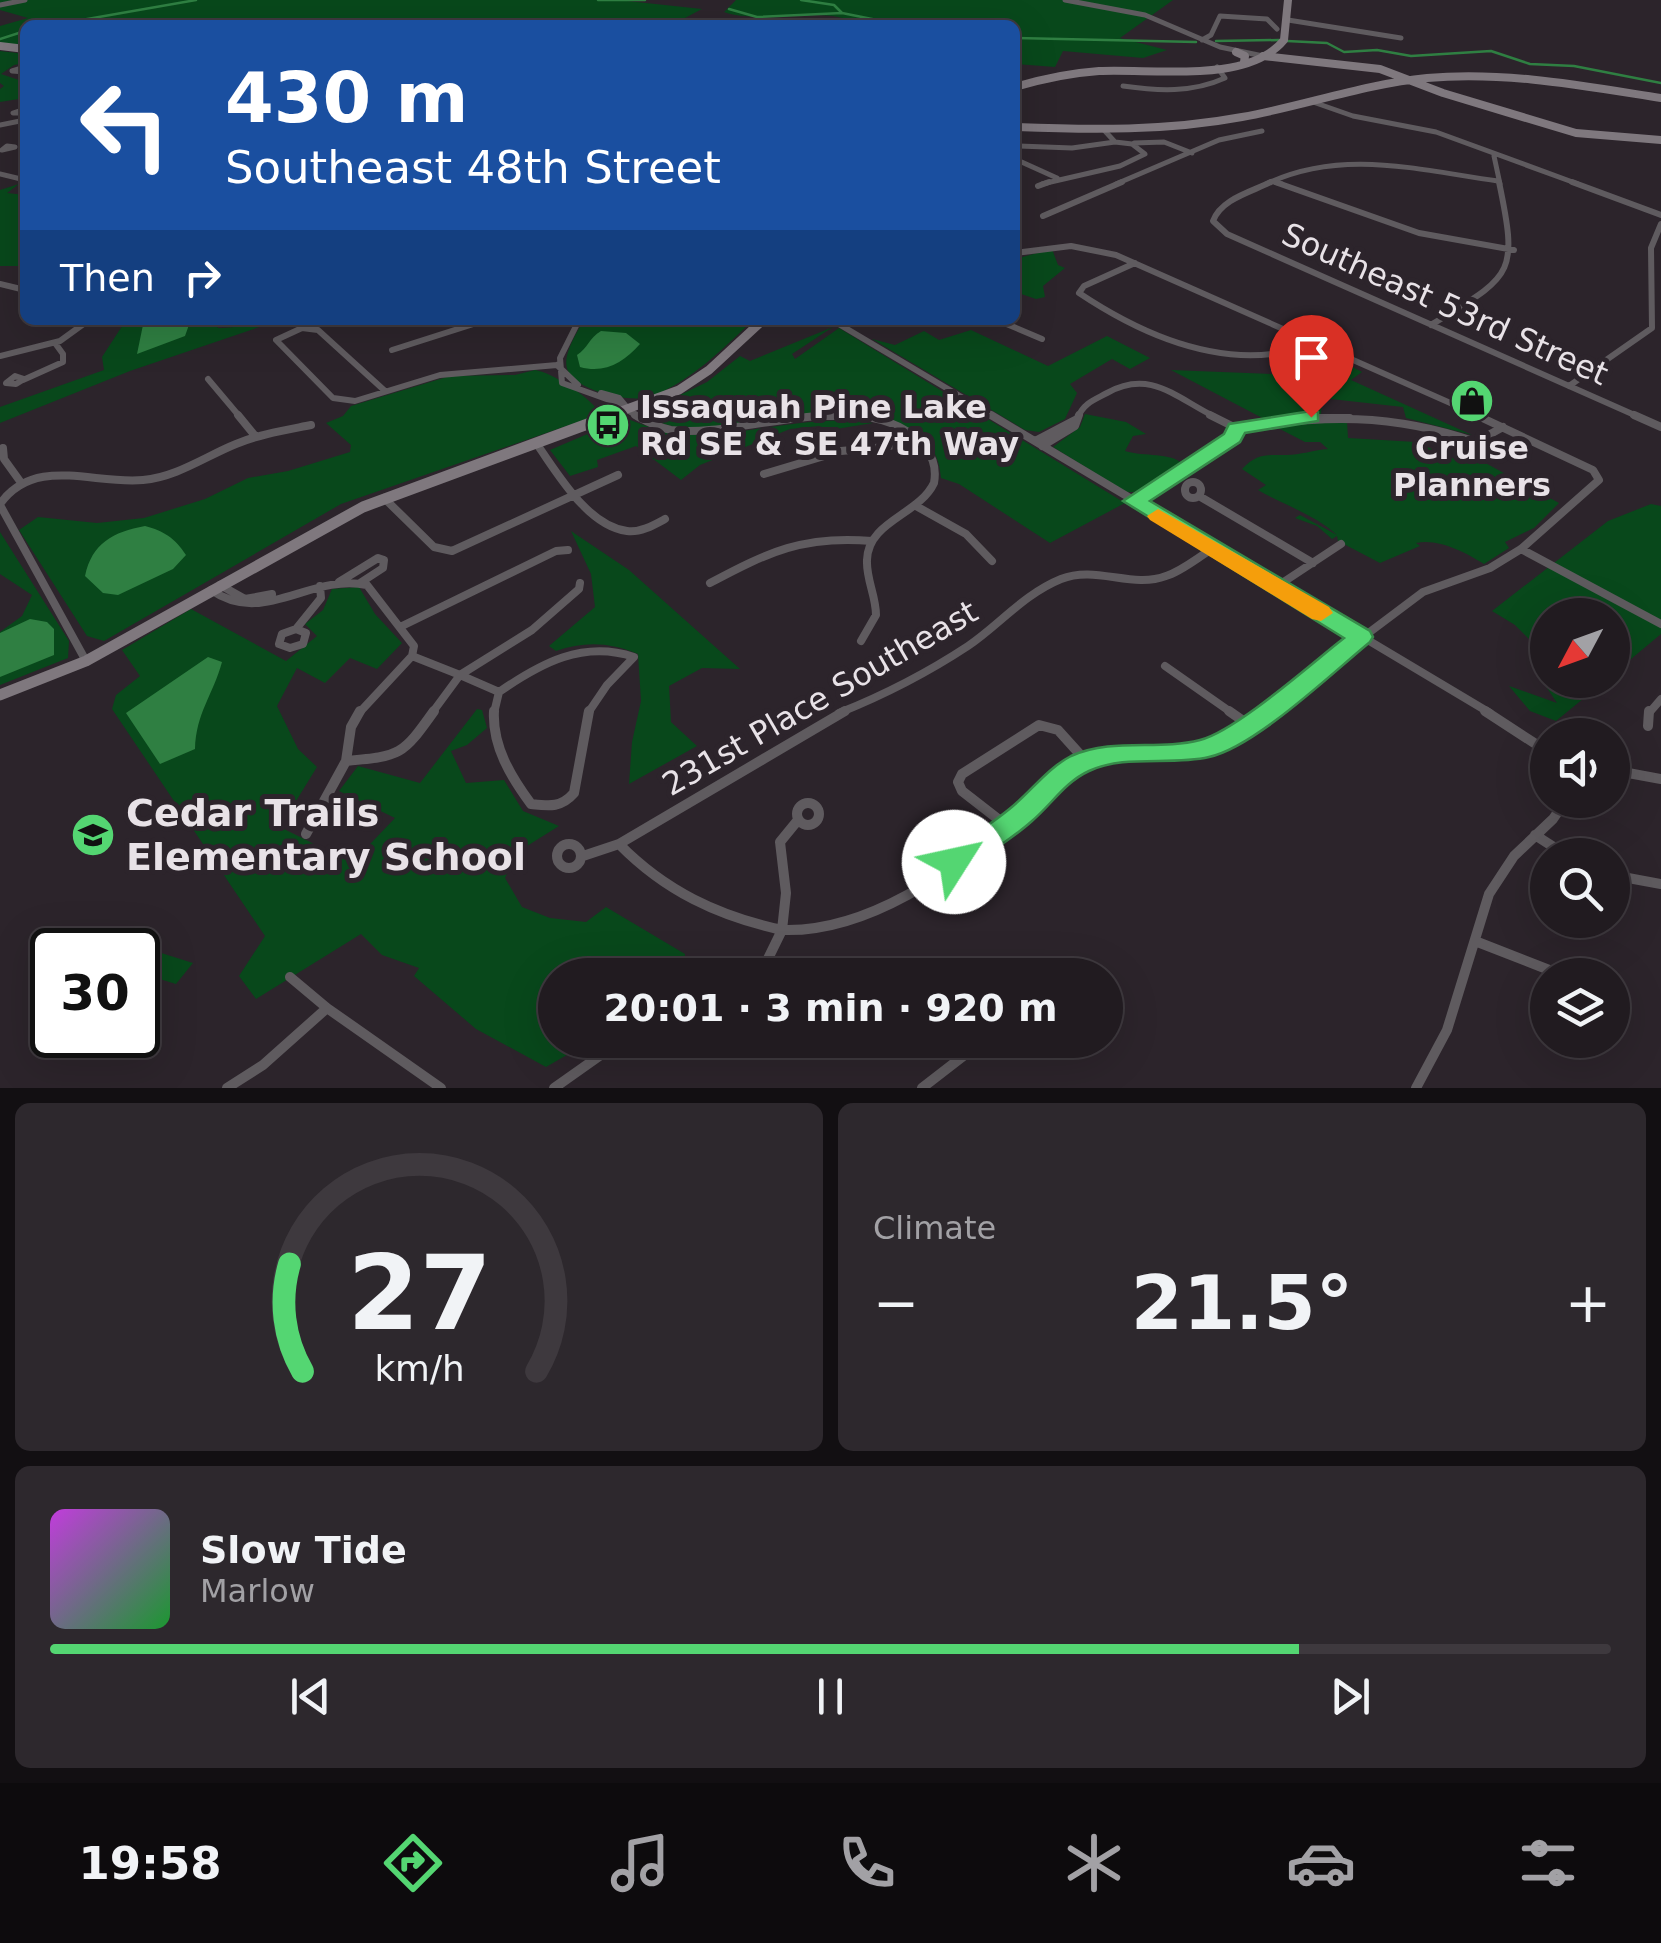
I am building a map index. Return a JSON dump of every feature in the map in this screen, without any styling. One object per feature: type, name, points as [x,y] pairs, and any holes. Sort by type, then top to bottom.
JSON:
[{"type":"main road","points":[[1020,86],[1068,74],[1217,67],[1263,56],[1277,48],[1287,35],[1288,0]]},
{"type":"main road","points":[[1277,48],[1288,59]]},
{"type":"main road","points":[[1236,52],[1244,56],[1244,62]]},
{"type":"main road","points":[[1263,56],[1380,69],[1576,134],[1614,140],[1661,140]]},
{"type":"main road","points":[[1021,127],[1104,130],[1194,125],[1412,80],[1514,79],[1661,98]]},
{"type":"main road","points":[[0,695],[86,660],[384,498],[629,410],[701,377],[758,325]]},
{"type":"street","points":[[0,5],[25,0]]},
{"type":"street","points":[[1064,0],[1144,15],[1236,52],[1263,56]]},
{"type":"street","points":[[1202,40],[1211,35],[1219,17],[1260,18],[1277,29]]},
{"type":"street","points":[[1288,20],[1401,38]]},
{"type":"street","points":[[1123,86],[1156,92],[1210,85],[1225,78],[1217,67]]},
{"type":"street","points":[[1313,102],[1344,114],[1427,129],[1661,216]]},
{"type":"street","points":[[1104,130],[1116,142]]},
{"type":"street","points":[[1043,216],[1219,140],[1262,131]]},
{"type":"street","points":[[1020,148],[1164,142],[1192,153]]},
{"type":"street","points":[[1038,186],[1057,178],[1133,162],[1145,152],[1132,144]]},
{"type":"street","points":[[1431,325],[1494,284],[1509,266],[1514,250],[1494,156]]},
{"type":"street","points":[[1020,161],[1057,178]]},
{"type":"street","points":[[1133,162],[1152,171]]},
{"type":"street","points":[[1275,182],[1308,168],[1337,163],[1498,181]]},
{"type":"street","points":[[1275,182],[1419,233],[1514,250]]},
{"type":"street","name":"Southeast 53rd Street","points":[[1275,182],[1221,207],[1213,221],[1227,234],[1661,427]]},
{"type":"street","points":[[1569,386],[1652,328],[1656,303],[1651,242],[1661,224]]},
{"type":"street","points":[[619,844],[659,884],[745,922],[782,930],[831,930],[863,921],[886,910],[1007,826],[1053,780],[1086,761],[1116,754],[1214,747],[1249,725],[1423,592],[1490,568],[1520,549],[1598,478],[1593,470],[1411,384],[1135,263],[1094,248],[1052,246],[1020,252]]},
{"type":"street","points":[[1135,263],[1079,291],[1160,336],[1192,348],[1278,356],[1296,354],[1314,344]]},
{"type":"street","points":[[1,355],[55,343],[84,325]]},
{"type":"street","points":[[392,350],[470,325]]},
{"type":"street","points":[[577,325],[557,365],[566,386],[629,410],[655,426],[689,431],[844,416],[891,424],[928,450],[936,477],[928,495],[872,540],[866,568],[878,616],[876,625],[861,641]]},
{"type":"street","points":[[844,325],[1530,740]]},
{"type":"street","points":[[1009,325],[1042,339]]},
{"type":"street","points":[[385,391],[312,328],[276,340],[334,398],[345,402],[454,373],[557,365]]},
{"type":"street","points":[[23,380],[60,365],[64,359],[55,343]]},
{"type":"street","points":[[557,365],[573,384],[619,398],[629,410]]},
{"type":"street","points":[[208,379],[256,437]]},
{"type":"street","points":[[1038,444],[1067,432],[1080,409],[1092,399],[1138,380],[1236,428],[1335,416],[1426,426],[1476,442],[1503,428]]},
{"type":"street","points":[[599,397],[611,405],[602,419]]},
{"type":"street","points":[[86,660],[0,505],[6,493],[22,484],[67,473],[125,480],[158,478],[256,437],[311,425]]},
{"type":"street","points":[[1134,501],[1233,438],[1236,428]]},
{"type":"street","points":[[764,474],[841,451],[886,448],[917,439]]},
{"type":"street","points":[[536,443],[576,496],[613,526],[631,531],[664,520]]},
{"type":"street","points":[[3,448],[4,458],[22,484]]},
{"type":"street","points":[[384,498],[444,551],[458,550],[618,475]]},
{"type":"street","points":[[1200,496],[1313,562]]},
{"type":"street","points":[[916,506],[966,534],[992,561]]},
{"type":"street","points":[[710,584],[805,538],[872,540]]},
{"type":"street","points":[[1276,586],[1341,544]]},
{"type":"street","name":"231st Place Southeast","points":[[583,856],[619,844],[824,720],[890,692],[970,645],[1022,602],[1077,573],[1157,579],[1212,549]]},
{"type":"street","points":[[1520,549],[1661,624]]},
{"type":"street","points":[[400,627],[457,596],[556,551],[568,550]]},
{"type":"street","points":[[339,582],[378,558],[384,560],[382,568],[360,583]]},
{"type":"street","points":[[215,588],[241,605],[339,582],[367,585],[414,646],[412,656],[361,709],[351,727],[346,761],[306,834]]},
{"type":"street","points":[[346,761],[394,756],[410,743],[460,675],[532,630],[579,589],[580,583]]},
{"type":"street","points":[[296,629],[322,598],[320,586]]},
{"type":"street","points":[[602,648],[634,657],[609,682],[584,723],[576,792],[564,804],[548,808],[532,804],[511,771],[492,725],[492,706],[499,692],[577,650],[602,648]]},
{"type":"street","points":[[412,656],[499,692]]},
{"type":"street","points":[[1165,666],[1249,725]]},
{"type":"street","points":[[1648,726],[1649,710],[1661,699]]},
{"type":"street","points":[[1007,826],[962,791],[958,782],[962,774],[1039,725],[1058,730],[1086,761]]},
{"type":"street","points":[[1630,773],[1661,779]]},
{"type":"street","points":[[1416,1088],[1447,1030],[1495,885],[1550,818]]},
{"type":"street","points":[[768,958],[782,930],[786,888],[777,846],[784,831],[798,820]]},
{"type":"street","points":[[1535,835],[1540,838]]},
{"type":"street","points":[[1630,878],[1661,884]]},
{"type":"street","points":[[1474,941],[1530,963]]},
{"type":"street","points":[[290,977],[433,1086]]},
{"type":"street","points":[[228,1088],[263,1065],[326,1008]]},
{"type":"street","points":[[554,1088],[596,1058]]},
{"type":"street","points":[[922,1088],[961,1058]]},
{"type":"shaded area","points":[[0,0],[618,0],[702,9],[684,20],[21,20],[28,18],[0,10]]},
{"type":"shaded area","points":[[736,0],[1173,0],[1120,38],[1167,50],[1143,58],[1063,51],[1055,67],[1020,64],[1020,20],[847,20],[724,12]]},
{"type":"shaded area","points":[[20,20],[20,47],[0,45],[0,26]]},
{"type":"shaded area","points":[[0,51],[20,53],[20,64],[1,74],[20,80],[20,99],[0,102],[0,89],[4,86],[0,83]]},
{"type":"shaded area","points":[[19,184],[7,193],[20,194],[20,266],[0,266],[0,190]]},
{"type":"shaded area","points":[[1052,249],[1058,265],[1065,268],[1043,286],[1045,297],[1036,299],[1020,294],[1020,258]]},
{"type":"shaded area","points":[[123,325],[265,325],[130,371],[0,423],[0,407],[104,370],[102,357]]},
{"type":"shaded area","points":[[143,325],[189,325],[185,336],[137,354]]},
{"type":"shaded area","points":[[581,325],[748,325],[681,381],[644,398],[607,394],[574,378],[566,365]]},
{"type":"shaded area","points":[[833,327],[792,354],[795,359],[839,328],[1125,503],[1050,543],[959,484],[941,478],[931,447],[907,428],[874,419],[834,417],[686,428],[663,424],[643,413],[707,382],[740,356],[750,361]]},
{"type":"shaded area","points":[[971,330],[1048,366],[1107,336],[1150,358],[1130,369],[1112,359],[1070,384],[1077,393],[1065,419],[1039,432],[1025,430],[872,339],[895,345],[924,331],[939,340]]},
{"type":"shaded area","points":[[601,331],[626,333],[640,344],[613,365],[598,369],[580,367],[577,355]]},
{"type":"shaded area","points":[[1347,364],[1362,372],[1351,380],[1472,435],[1406,418],[1403,407],[1322,398],[1321,414],[1286,415],[1268,421],[1171,370],[1326,376]]},
{"type":"shaded area","points":[[535,370],[579,392],[598,411],[595,416],[341,504],[104,641],[87,636],[19,530],[38,517],[97,523],[144,518],[205,499],[248,478],[288,471],[350,452],[351,445],[326,423],[343,416],[351,406],[450,376],[515,375]]},
{"type":"shaded area","points":[[1085,414],[1126,422],[1146,434],[1133,436],[1125,451],[1171,458],[1183,464],[1139,492],[1126,492],[1053,447],[1080,427]]},
{"type":"shaded area","points":[[625,418],[684,435],[805,422],[873,423],[830,430],[819,426],[790,429],[700,465],[681,480],[636,446],[597,460],[598,467],[570,476],[550,450]]},
{"type":"shaded area","points":[[1310,422],[1347,422],[1348,438],[1416,442],[1457,460],[1467,453],[1559,503],[1534,528],[1505,542],[1509,548],[1484,564],[1433,542],[1416,543],[1420,546],[1380,563],[1338,541],[1337,536],[1332,539],[1317,526],[1295,518],[1300,515],[1337,535],[1258,490],[1266,485],[1242,469],[1263,456],[1328,449],[1320,442],[1305,442],[1278,428]]},
{"type":"shaded area","points":[[1651,504],[1661,506],[1661,634],[1630,660],[1630,598],[1530,598],[1530,640],[1492,611],[1608,521]]},
{"type":"shaded area","points":[[145,526],[168,536],[186,555],[173,569],[118,595],[103,593],[85,576],[93,555],[114,536]]},
{"type":"shaded area","points":[[571,531],[629,570],[740,669],[702,668],[669,686],[671,722],[697,746],[629,784],[632,742],[641,701],[638,654],[607,645],[587,644],[556,651],[549,646],[595,607],[591,574]]},
{"type":"shaded area","points":[[0,532],[69,641],[68,658],[0,685],[0,632],[22,616],[32,595],[0,574]]},
{"type":"shaded area","points":[[359,587],[375,614],[402,643],[377,669],[350,658],[325,683],[297,668],[277,706],[298,749],[317,767],[280,827],[352,863],[395,818],[339,791],[358,766],[420,783],[477,709],[482,710],[487,728],[467,745],[451,751],[466,783],[504,780],[523,811],[559,826],[519,851],[505,878],[522,907],[550,918],[586,922],[606,907],[685,954],[685,958],[538,958],[538,1058],[562,1058],[546,1067],[476,1029],[414,976],[419,968],[382,955],[361,934],[256,999],[239,976],[265,936],[112,709],[116,695],[140,676],[122,650],[191,609],[286,661],[317,636],[305,624],[323,610],[332,589]]},
{"type":"shaded area","points":[[30,619],[47,622],[54,629],[54,655],[0,677],[0,633]]},
{"type":"shaded area","points":[[208,657],[222,662],[202,714],[195,749],[160,764],[126,713]]},
{"type":"shaded area","points":[[1509,686],[1530,693],[1530,698],[1557,703],[1554,698],[1584,698],[1560,718],[1548,718],[1530,711]]},
{"type":"shaded area","points":[[160,953],[193,963],[176,984],[160,979]]},
{"type":"waterway","points":[[82,20],[196,0]]},
{"type":"waterway","points":[[598,0],[645,0]]},
{"type":"waterway","points":[[801,0],[834,5],[842,13]]},
{"type":"waterway","points":[[729,9],[757,17],[842,13]]},
{"type":"waterway","points":[[842,13],[877,20]]},
{"type":"waterway","points":[[0,39],[20,33]]},
{"type":"waterway","points":[[1020,38],[1196,42]]},
{"type":"waterway","points":[[1216,41],[1279,40]]},
{"type":"waterway","points":[[1287,41],[1327,43],[1344,52],[1377,50],[1411,56],[1491,51],[1530,64],[1574,66],[1661,83]]},
{"type":"slow traffic","points":[[1158,516],[1321,613]]},
{"type":"place","name":"Cruise Planners","points":[[1472,401]]},
{"type":"place","name":"Issaquah Pine Lake Rd SE & SE 47th Way","points":[[608,425]]},
{"type":"place","name":"Cedar Trails Elementary School","points":[[93,835]]},
{"type":"route","points":[[954,862],[1022,814],[1046,786],[1086,761],[1133,752],[1185,753],[1214,747],[1274,706],[1361,637],[1134,501],[1233,438],[1236,428],[1311,417]]}]
